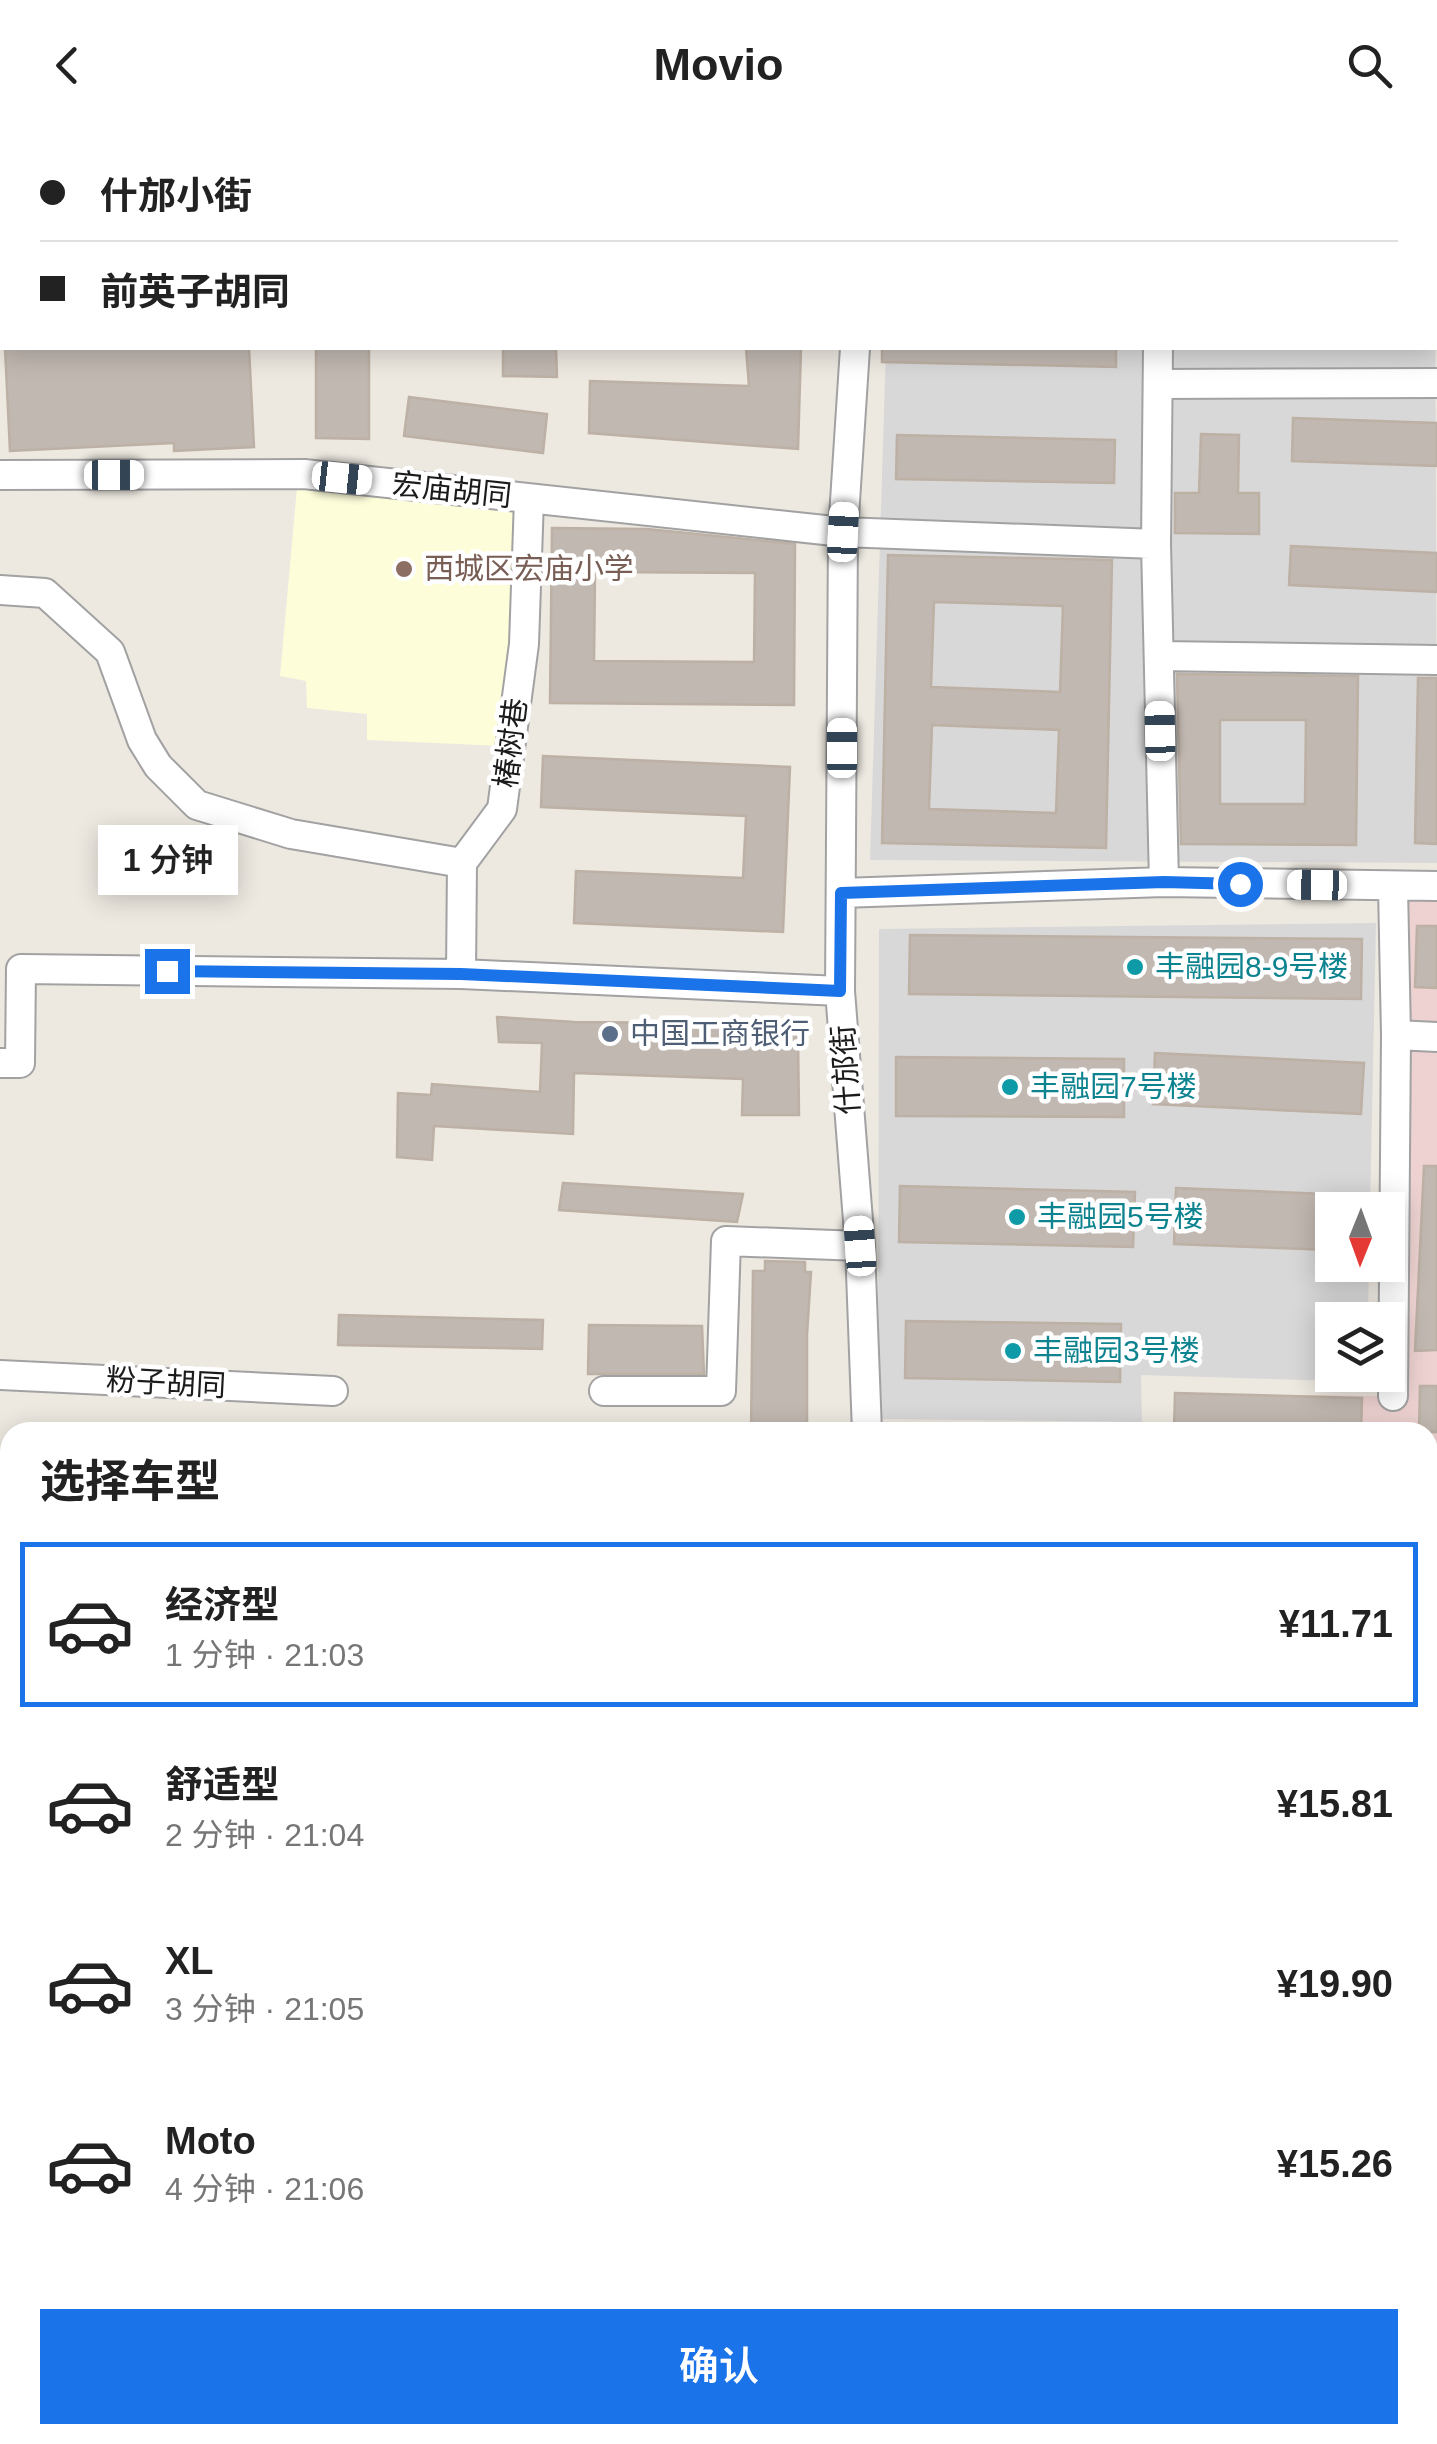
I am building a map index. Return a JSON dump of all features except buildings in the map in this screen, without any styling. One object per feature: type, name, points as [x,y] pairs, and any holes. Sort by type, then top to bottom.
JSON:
[{"type":"street","name":"什邡街","points":[[854,350],[843,532],[840,991],[860,1246],[867,1422]]},
{"type":"street","points":[[1158,350],[1156,544],[1164,882]]},
{"type":"street","points":[[1158,384],[1437,384]]},
{"type":"street","name":"宏庙胡同","points":[[0,475],[304,474],[843,532],[1156,544]]},
{"type":"street","name":"椿树巷","points":[[462,862],[502,810],[524,644],[529,499]]},
{"type":"street","points":[[0,590],[45,592],[110,652],[142,740],[158,766],[197,805],[292,834],[462,862],[461,974]]},
{"type":"street","points":[[1159,656],[1437,660]]},
{"type":"street","points":[[841,893],[1164,882],[1437,886]]},
{"type":"street","points":[[1392,1396],[1396,1035],[1393,887]]},
{"type":"street","points":[[0,1063],[20,1063],[21,969],[461,974],[840,991]]},
{"type":"street","points":[[1396,1035],[1437,1037]]},
{"type":"street","points":[[604,1391],[721,1391],[726,1241],[860,1246]]},
{"type":"street","name":"粉子胡同","points":[[0,1376],[333,1392]]},
{"type":"shaded area","points":[[886,350],[1436,350],[1437,863],[870,860]]},
{"type":"shaded area","name":"西城区宏庙小学","points":[[297,488],[520,511],[503,746],[367,740],[367,714],[307,708],[306,681],[280,676]]},
{"type":"shaded area","points":[[1437,886],[1437,1422],[1176,1422],[1178,1394],[1393,1396],[1393,1392],[1405,1392],[1405,1302],[1393,1302],[1393,1282],[1405,1282],[1405,1192],[1393,1192],[1393,887]]},
{"type":"shaded area","points":[[1376,923],[1370,1192],[1315,1192],[1315,1282],[1369,1282],[1368,1302],[1315,1302],[1315,1380],[1141,1375],[1142,1422],[878,1419],[879,929]]},
{"type":"place","name":"西城区宏庙小学","points":[[404,569]]},
{"type":"place","name":"丰融园8-9号楼","points":[[1135,967]]},
{"type":"place","name":"中国工商银行","points":[[610,1034]]},
{"type":"place","name":"丰融园7号楼","points":[[1010,1087]]},
{"type":"place","name":"丰融园5号楼","points":[[1017,1217]]},
{"type":"place","name":"丰融园3号楼","points":[[1013,1351]]},
{"type":"route","points":[[167,971],[461,974],[840,991],[841,893],[1164,882],[1240,884]]}]
